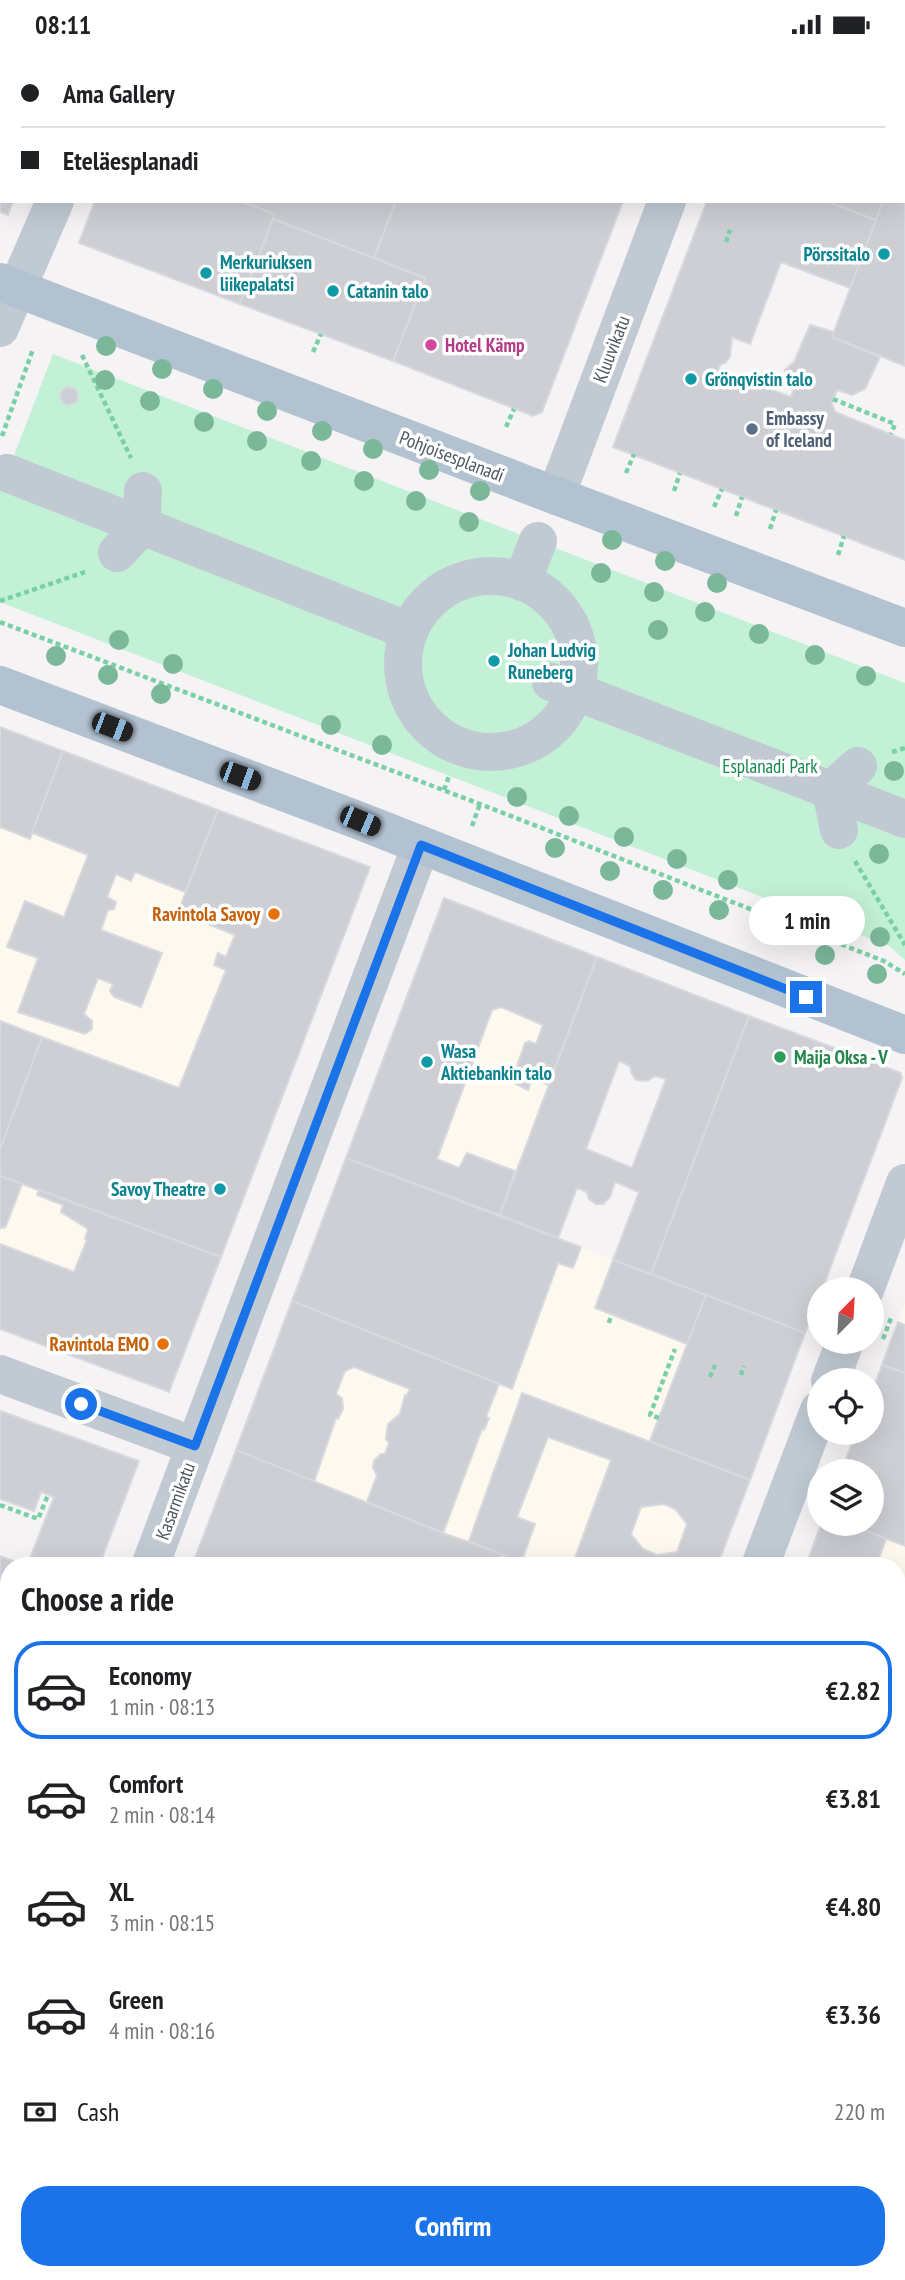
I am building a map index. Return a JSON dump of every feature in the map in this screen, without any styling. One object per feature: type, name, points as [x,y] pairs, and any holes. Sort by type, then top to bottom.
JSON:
[{"type":"main road","name":"Pohjoisesplanadi","points":[[23,291],[905,628]]},
{"type":"main road","points":[[0,685],[421,845],[905,1035]]},
{"type":"street","points":[[0,328],[23,291],[54,203]]},
{"type":"street","name":"Kluuvikatu","points":[[555,496],[666,203]]},
{"type":"street","points":[[4,457],[134,524],[409,631]]},
{"type":"street","points":[[522,582],[538,541]]},
{"type":"street","points":[[495,575],[522,582],[543,592],[556,604],[574,633],[579,668],[562,687],[562,716],[551,729],[521,747],[487,753],[451,771],[446,740],[425,724],[407,694],[402,660],[409,631],[419,611],[431,599],[445,588],[477,576],[495,575]]},
{"type":"street","points":[[562,687],[845,778],[905,819]]},
{"type":"street","points":[[839,829],[845,778]]},
{"type":"street","name":"Kasarmikatu","points":[[153,1557],[421,845]]},
{"type":"street","points":[[870,1277],[905,1184]]},
{"type":"street","points":[[0,1374],[195,1446]]},
{"type":"street","points":[[763,1557],[807,1442]]},
{"type":"path","points":[[726,242],[730,230]]},
{"type":"path","points":[[4,457],[23,291]]},
{"type":"path","points":[[313,352],[321,334]]},
{"type":"path","points":[[0,601],[102,567],[134,524],[142,481],[77,345]]},
{"type":"path","points":[[833,400],[895,424],[891,434]]},
{"type":"path","points":[[506,427],[514,409]]},
{"type":"path","points":[[626,473],[634,454]]},
{"type":"path","points":[[674,491],[680,473]]},
{"type":"path","points":[[714,507],[722,489]]},
{"type":"path","points":[[736,516],[742,497]]},
{"type":"path","points":[[770,529],[776,510]]},
{"type":"path","points":[[838,555],[844,536]]},
{"type":"path","points":[[0,622],[451,771],[884,961],[905,974]]},
{"type":"path","points":[[839,829],[841,839],[905,945]]},
{"type":"path","points":[[609,1323],[611,1315]]},
{"type":"path","points":[[659,1418],[650,1415],[675,1349]]},
{"type":"path","points":[[710,1377],[715,1365]]},
{"type":"path","points":[[741,1375],[744,1366]]},
{"type":"path","points":[[0,1504],[38,1518],[48,1495]]},
{"type":"shaded area","points":[[0,727],[370,867],[169,1392],[0,1329]]},
{"type":"shaded area","points":[[444,898],[597,957],[500,1215],[613,1260],[651,1274],[749,1016],[904,1074],[827,1277],[807,1277],[807,1329],[720,1557],[195,1557]]},
{"type":"shaded area","points":[[905,1303],[905,1557],[809,1557],[817,1536],[884,1536],[884,1459],[846,1459],[851,1445],[884,1445],[884,1368],[881,1368]]},
{"type":"green space","name":"Esplanadi Park","points":[[53,354],[905,683],[905,960],[889,946],[0,602],[0,492]]},
{"type":"building","points":[[0,203],[12,203],[8,215],[0,212]]},
{"type":"building","name":"Merkuriuksen liikepalatsi","points":[[94,203],[245,203],[275,214],[240,304],[79,243]]},
{"type":"building","points":[[245,203],[395,203],[374,258],[273,219],[275,214]]},
{"type":"building","points":[[395,203],[622,203],[542,412],[533,416],[393,361],[425,278],[374,258]]},
{"type":"building","name":"Grönqvistin talo","points":[[706,203],[831,203],[876,220],[850,288],[781,262],[750,344],[732,337],[730,357],[718,370],[791,397],[795,385],[788,382],[785,370],[794,362],[810,325],[834,332],[832,337],[880,357],[865,389],[852,395],[837,390],[832,403],[835,412],[905,440],[905,560],[613,447]]},
{"type":"building","points":[[831,203],[882,203],[876,220]]},
{"type":"building","name":"Pörssitalo","points":[[882,203],[905,203],[905,366],[832,337]]},
{"type":"building","name":"Catanin talo","points":[[273,219],[425,278],[393,361],[240,304]]},
{"type":"building","points":[[69,387],[75,390],[78,396],[75,402],[69,405],[63,402],[60,396],[63,390]]},
{"type":"building","points":[[0,727],[63,751],[30,839],[0,827]]},
{"type":"building","points":[[63,751],[218,810],[185,892],[135,872],[131,881],[116,874],[107,897],[116,902],[114,909],[108,910],[101,930],[162,953],[141,1007],[114,997],[110,991],[113,984],[98,978],[84,1014],[92,1021],[92,1029],[85,1034],[18,1012],[38,958],[7,947],[25,901],[64,917],[88,855],[32,833]]},
{"type":"building","points":[[218,810],[370,867],[221,1257],[0,1176],[0,1149],[42,1037],[179,1088],[226,970],[214,965],[218,953],[226,957],[235,935],[178,912]]},
{"type":"building","name":"Wasa Aktiebankin talo","points":[[444,898],[597,957],[548,1085],[532,1078],[528,1090],[516,1084],[520,1074],[515,1072],[525,1043],[529,1041],[536,1044],[543,1025],[501,1007],[492,1010],[437,1159],[459,1168],[467,1153],[515,1171],[500,1215],[346,1158]]},
{"type":"building","points":[[597,957],[749,1016],[651,1274],[613,1260],[639,1192],[615,1182],[610,1197],[603,1204],[596,1204],[589,1199],[587,1192],[577,1188],[558,1238],[500,1215]],"holes":[[[619,1061],[630,1066],[636,1080],[647,1081],[655,1076],[666,1079],[632,1168],[586,1149]]]},
{"type":"building","points":[[749,1016],[901,1073],[902,1078],[827,1277],[807,1277],[805,1333],[651,1274]]},
{"type":"building","points":[[0,1021],[42,1037],[0,1149]]},
{"type":"building","points":[[346,1158],[581,1247],[573,1268],[558,1263],[512,1389],[292,1301]]},
{"type":"building","points":[[0,1176],[22,1184],[6,1226],[0,1229]]},
{"type":"building","points":[[39,1190],[221,1257],[169,1392],[0,1329],[0,1244],[74,1272],[87,1240],[88,1229],[61,1212],[63,1205],[37,1195]]},
{"type":"building","points":[[613,1260],[706,1295],[687,1344],[595,1308]]},
{"type":"building","points":[[706,1295],[805,1333],[750,1480],[650,1441]]},
{"type":"building","points":[[292,1301],[499,1384],[486,1417],[489,1418],[484,1430],[482,1429],[443,1533],[367,1502],[377,1475],[373,1468],[374,1461],[381,1454],[385,1454],[389,1443],[386,1439],[388,1424],[400,1414],[405,1395],[410,1389],[354,1367],[345,1371],[336,1394],[342,1398],[343,1409],[338,1419],[336,1418],[314,1482],[236,1450]]},
{"type":"building","points":[[898,1322],[905,1325],[905,1373],[882,1365]]},
{"type":"building","points":[[882,1365],[905,1373],[905,1546],[879,1536],[884,1536],[884,1459],[846,1459],[851,1445],[884,1445],[884,1368],[881,1368]]},
{"type":"building","points":[[522,1393],[750,1480],[720,1557],[575,1557],[611,1460],[548,1437],[517,1517],[535,1524],[523,1557],[507,1557],[469,1541]],"holes":[[[664,1504],[675,1509],[687,1524],[677,1552],[657,1555],[643,1549],[631,1534],[641,1507]]]},
{"type":"building","points":[[0,1411],[139,1461],[102,1557],[31,1557],[54,1497],[41,1492],[34,1511],[0,1499]]},
{"type":"building","points":[[236,1450],[502,1554],[501,1557],[195,1557]]},
{"type":"building","points":[[817,1536],[878,1536],[886,1539],[879,1557],[809,1557]]},
{"type":"place","name":"Pörssitalo","points":[[884,254]]},
{"type":"place","name":"Merkuriuksen liikepalatsi","points":[[206,273]]},
{"type":"place","name":"Catanin talo","points":[[333,291]]},
{"type":"place","name":"Hotel Kämp","points":[[431,345]]},
{"type":"place","name":"Grönqvistin talo","points":[[691,379]]},
{"type":"place","name":"Embassy of Iceland","points":[[752,429]]},
{"type":"place","name":"Johan Ludvig Runeberg","points":[[494,661]]},
{"type":"place","name":"Ravintola Savoy","points":[[274,914]]},
{"type":"place","name":"Maija Oksa - V","points":[[780,1057]]},
{"type":"place","name":"Wasa Aktiebankin talo","points":[[427,1062]]},
{"type":"place","name":"Savoy Theatre","points":[[220,1189]]},
{"type":"place","name":"Ravintola EMO","points":[[163,1344]]},
{"type":"route","points":[[81,1404],[195,1446],[421,845],[806,997]]}]
